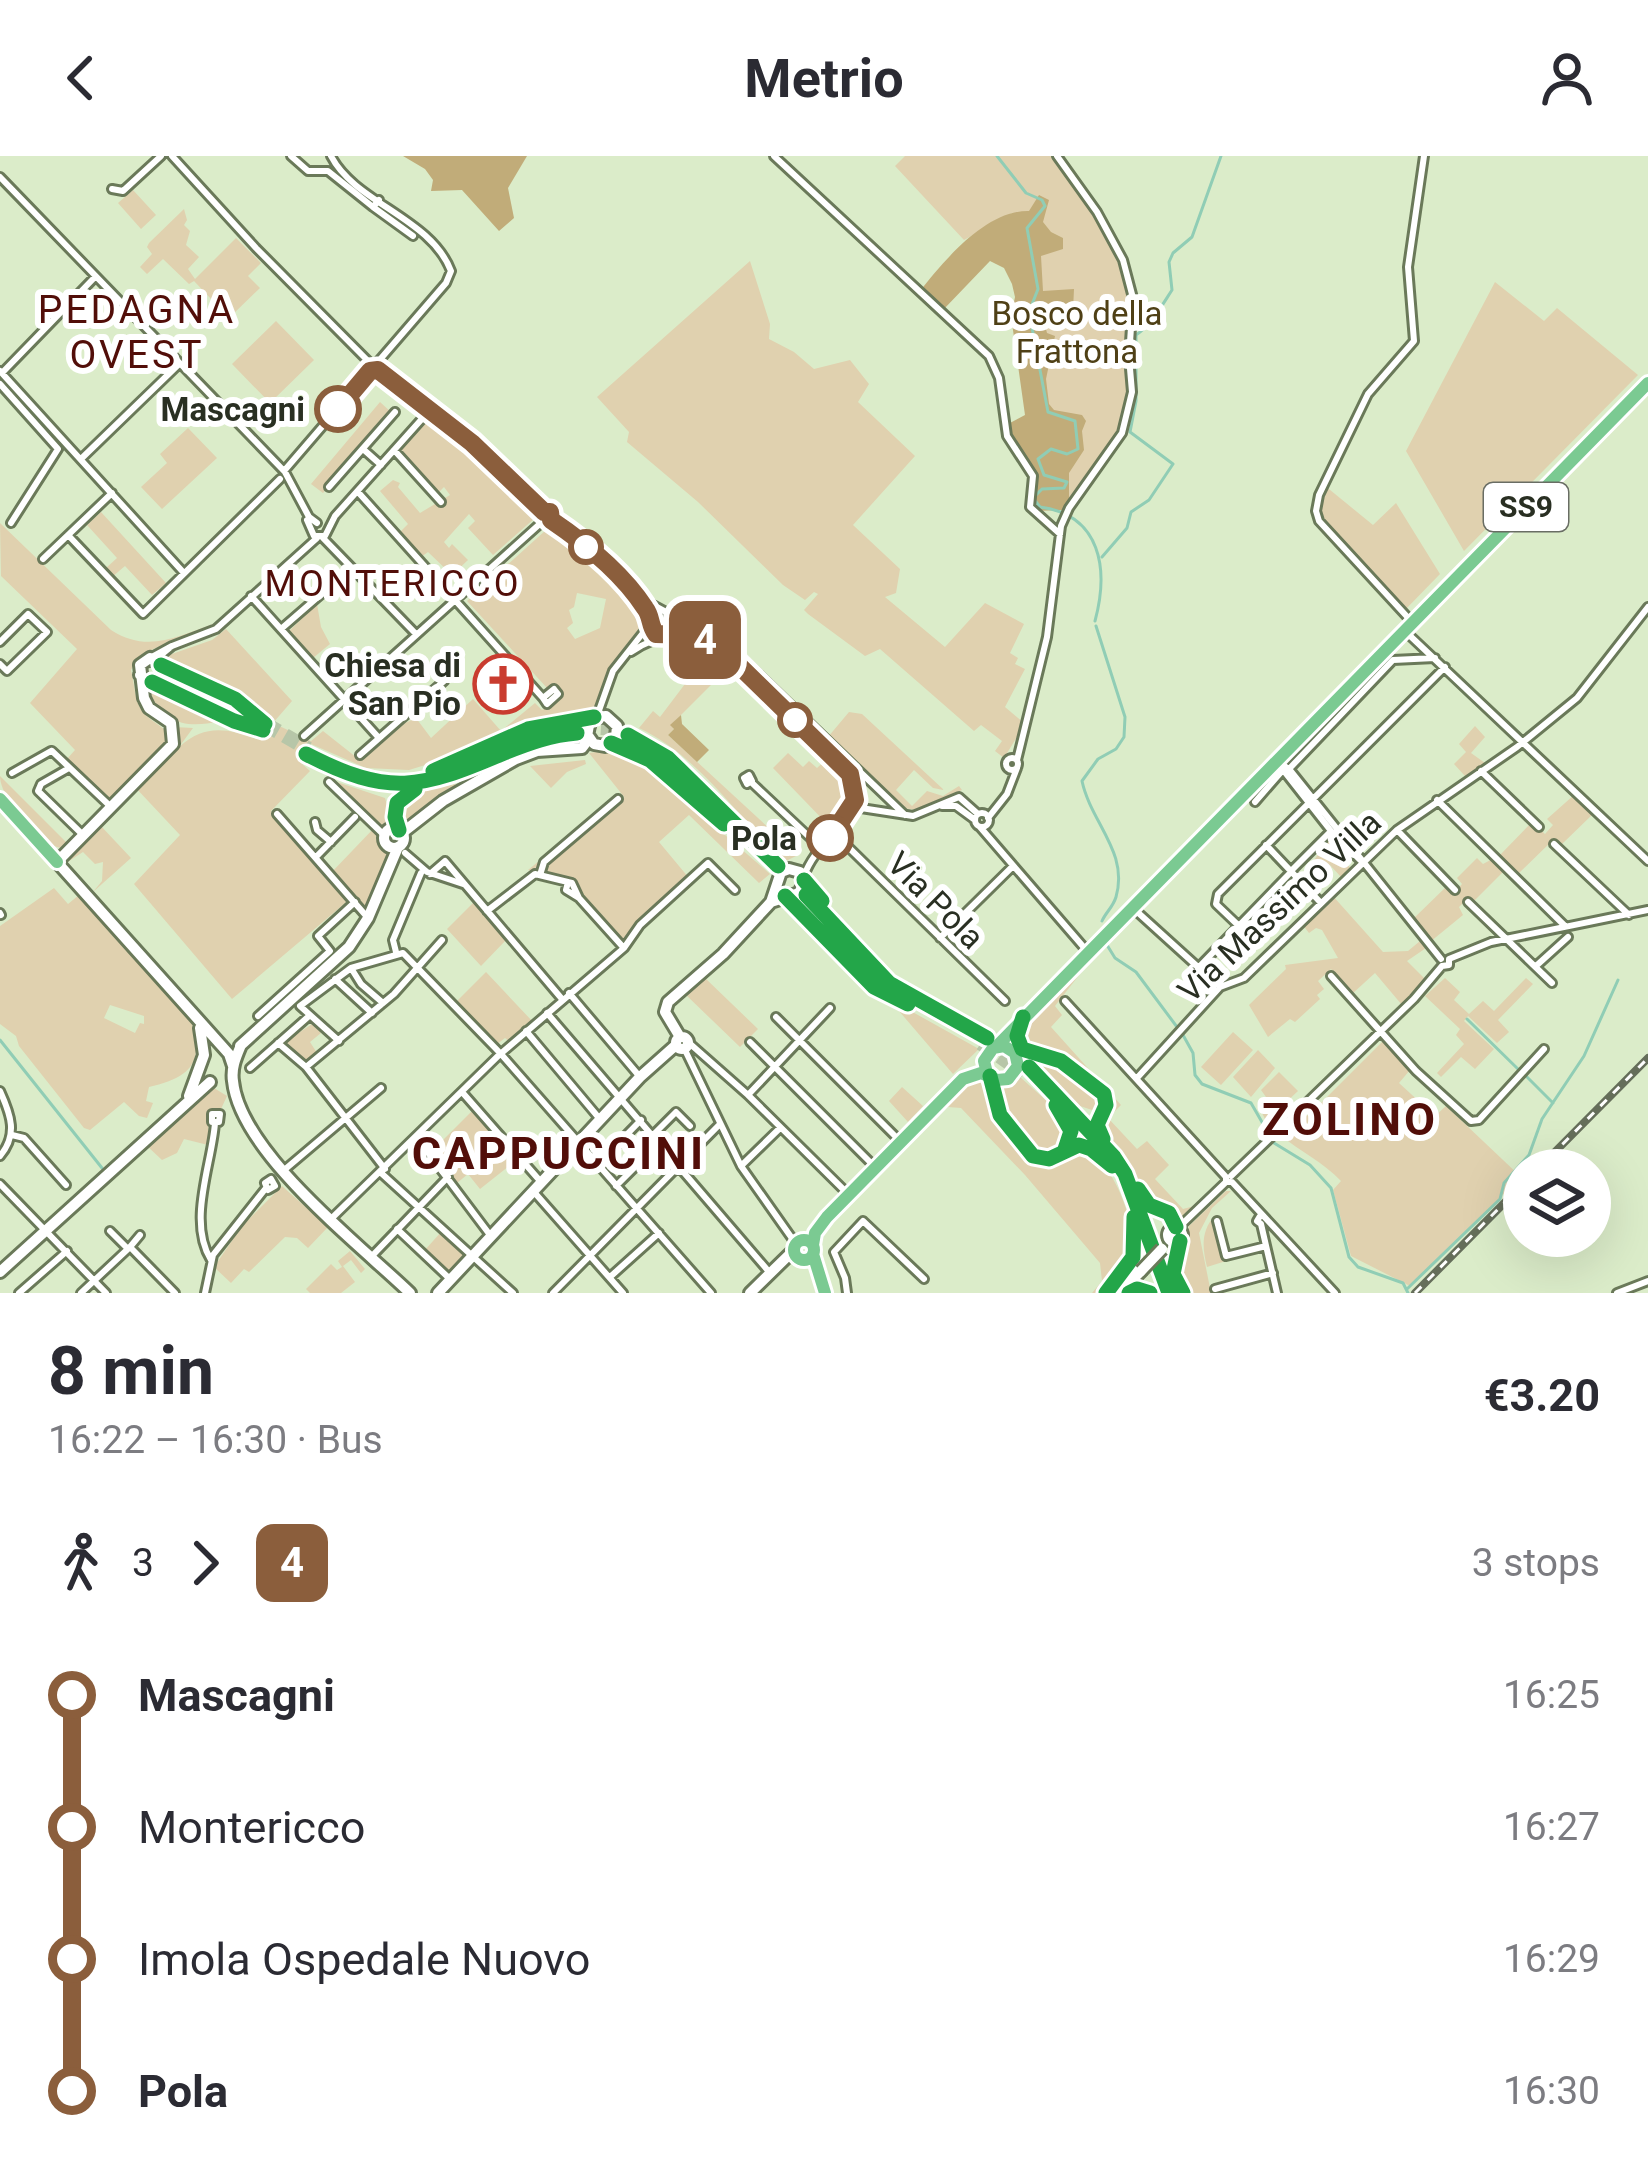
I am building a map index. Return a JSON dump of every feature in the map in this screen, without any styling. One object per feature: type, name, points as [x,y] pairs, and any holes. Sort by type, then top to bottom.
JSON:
[{"type":"highway","points":[[148,679],[234,721],[264,726],[235,699],[157,662]]},
{"type":"highway","points":[[415,777],[528,729],[610,730],[668,758],[735,823],[789,885]]},
{"type":"highway","points":[[610,730],[664,763],[890,983],[988,1046]]},
{"type":"highway","points":[[306,747],[356,778],[402,785],[442,778],[548,736],[580,731]]},
{"type":"highway","points":[[306,747],[356,771],[415,777],[453,768],[543,732],[580,731]]},
{"type":"highway","points":[[306,747],[331,773],[386,794],[396,839]]},
{"type":"highway","points":[[396,839],[395,808],[405,793],[459,778],[501,755]]},
{"type":"highway","points":[[1019,1021],[1024,1064],[1145,1201],[1169,1213],[1175,1236],[1173,1274],[1183,1293]]},
{"type":"highway","points":[[997,1098],[1024,1064]]},
{"type":"highway","points":[[1024,1064],[1076,1070],[1101,1090],[1106,1099],[1097,1129],[1114,1162],[1160,1293]]},
{"type":"highway","points":[[989,1075],[1000,1115],[1034,1156],[1048,1159],[1065,1149],[1084,1146],[1114,1162],[1132,1187],[1169,1293]]},
{"type":"highway","points":[[1053,1095],[1085,1116],[1101,1113]]},
{"type":"highway","points":[[1053,1095],[1070,1126],[1065,1149]]},
{"type":"highway","points":[[1106,1293],[1133,1258],[1134,1217]]},
{"type":"highway","points":[[1129,1293],[1137,1289],[1150,1293]]},
{"type":"main road","name":"SS9","points":[[800,1251],[844,1190],[1259,778],[1283,767],[1288,748],[1648,383]]},
{"type":"main road","points":[[0,799],[57,862]]},
{"type":"main road","points":[[1019,1021],[1024,1064]]},
{"type":"main road","points":[[989,1075],[988,1046],[1024,1064]]},
{"type":"main road","points":[[825,1293],[800,1251],[827,1217],[963,1079],[1024,1064]]},
{"type":"street","points":[[112,189],[130,187],[161,156]]},
{"type":"street","points":[[172,156],[374,367],[502,469],[546,518],[585,545],[636,596],[729,646],[908,816]]},
{"type":"street","points":[[68,535],[143,614],[292,464],[446,283],[451,271],[429,239],[328,171],[309,172],[291,156]]},
{"type":"street","points":[[331,156],[337,167],[413,236]]},
{"type":"street","points":[[774,156],[989,356],[999,378],[1006,436],[1033,476],[1028,502],[1060,534]]},
{"type":"street","points":[[984,818],[1007,794],[1047,637],[1067,512],[1122,433],[1132,392],[1129,357],[1134,313],[1129,279],[1116,243],[1057,156]]},
{"type":"street","points":[[1424,156],[1407,283],[1414,340],[1368,394],[1319,494],[1319,521],[1435,658],[1648,860]]},
{"type":"street","points":[[0,179],[281,476],[320,531],[416,634]]},
{"type":"street","points":[[94,278],[2,378],[82,457],[184,574]]},
{"type":"street","points":[[82,457],[178,365]]},
{"type":"street","points":[[410,1293],[263,1148],[236,1099],[224,1051],[57,862],[173,744],[175,729],[144,698],[148,679],[140,664],[157,662],[172,646],[222,624],[335,516],[429,411]]},
{"type":"street","points":[[329,487],[395,412]]},
{"type":"street","points":[[11,524],[57,454],[57,437]]},
{"type":"street","points":[[363,449],[381,465]]},
{"type":"street","points":[[394,449],[441,502]]},
{"type":"street","points":[[358,492],[543,698]]},
{"type":"street","points":[[43,560],[112,493]]},
{"type":"street","points":[[306,747],[346,700],[546,518]]},
{"type":"street","points":[[280,629],[334,583]]},
{"type":"street","points":[[251,596],[379,738]]},
{"type":"street","points":[[636,596],[656,634],[706,640],[730,656],[850,774],[855,798],[866,810],[908,816],[956,801],[984,818],[987,837],[1087,951]]},
{"type":"street","name":"Via Massimo Villa","points":[[1137,1078],[1220,987],[1244,978],[1397,830],[1577,698],[1648,607]]},
{"type":"street","points":[[0,642],[28,614],[46,632],[7,671],[0,664]]},
{"type":"street","points":[[610,730],[605,698],[613,671],[650,622],[666,614]]},
{"type":"street","points":[[623,657],[674,626],[666,614]]},
{"type":"street","points":[[1256,802],[1283,767],[1393,660],[1435,658]]},
{"type":"street","points":[[148,679],[161,675],[157,662]]},
{"type":"street","points":[[1239,926],[1214,900],[1445,668]]},
{"type":"street","points":[[360,755],[444,681]]},
{"type":"street","points":[[297,1002],[350,947],[368,918],[396,839],[443,801],[516,759],[537,752],[577,751],[585,746],[580,731],[610,730]]},
{"type":"street","points":[[396,839],[518,760],[539,754],[578,754],[610,730]]},
{"type":"street","points":[[12,772],[55,753],[112,807]]},
{"type":"street","points":[[1283,767],[1444,961]]},
{"type":"street","points":[[69,768],[38,790],[83,835]]},
{"type":"street","points":[[1481,770],[1539,827]]},
{"type":"street","points":[[329,782],[396,839],[426,873],[466,886]]},
{"type":"street","points":[[752,782],[821,848]]},
{"type":"street","points":[[844,822],[863,786],[876,790]]},
{"type":"street","points":[[760,1290],[770,1273],[800,1251],[741,1166],[665,1012],[668,1002],[723,954],[844,822],[878,803],[876,790]]},
{"type":"street","points":[[539,875],[544,862],[618,799]]},
{"type":"street","points":[[1437,800],[1565,926]]},
{"type":"street","points":[[1311,802],[1330,831],[1363,862]]},
{"type":"street","points":[[278,814],[368,918]]},
{"type":"street","points":[[316,857],[355,817]]},
{"type":"street","points":[[315,822],[331,842]]},
{"type":"street","points":[[1397,830],[1455,890]]},
{"type":"street","points":[[1198,968],[1330,831]]},
{"type":"street","name":"Via Pola","points":[[834,832],[1005,1001]]},
{"type":"street","points":[[1554,844],[1629,915]]},
{"type":"street","points":[[1266,845],[1321,903]]},
{"type":"street","points":[[396,952],[393,940],[426,873],[448,859],[485,912],[640,1077]]},
{"type":"street","points":[[332,1218],[500,1054],[624,948],[640,925],[708,863],[735,890]]},
{"type":"street","points":[[940,938],[1013,866]]},
{"type":"street","points":[[485,912],[530,875],[539,875],[574,885],[579,898],[624,948]]},
{"type":"street","points":[[258,1016],[330,952],[318,936],[355,902]]},
{"type":"street","points":[[1468,902],[1552,982]]},
{"type":"street","points":[[1131,907],[1220,987]]},
{"type":"street","points":[[1118,1293],[1444,961],[1507,939],[1647,911]]},
{"type":"street","points":[[1536,966],[1568,937]]},
{"type":"street","points":[[306,1067],[383,1003],[442,940]]},
{"type":"street","points":[[183,1104],[201,1059],[241,1046],[334,977],[403,952],[500,1054],[711,1293]]},
{"type":"street","points":[[351,968],[383,1003]]},
{"type":"street","points":[[1331,976],[1416,1071],[1471,1121],[1479,1120],[1544,1049]]},
{"type":"street","points":[[334,977],[371,1013]]},
{"type":"street","points":[[1065,1001],[1262,1220],[1335,1293]]},
{"type":"street","points":[[297,1002],[339,1041]]},
{"type":"street","points":[[748,1095],[830,1008]]},
{"type":"street","points":[[547,1013],[770,1273]]},
{"type":"street","points":[[250,1068],[309,1016]]},
{"type":"street","points":[[776,1017],[898,1139]]},
{"type":"street","points":[[526,1031],[601,1120]]},
{"type":"street","points":[[205,1033],[201,1075],[236,1099]]},
{"type":"street","points":[[750,1042],[873,1165]]},
{"type":"street","points":[[278,1043],[306,1067],[382,1170],[513,1293]]},
{"type":"street","points":[[438,1293],[640,1077],[682,1043]]},
{"type":"street","points":[[682,1043],[748,1095],[844,1190]]},
{"type":"street","points":[[0,1272],[183,1104],[232,1070],[241,1046]]},
{"type":"street","points":[[283,1171],[380,1088]]},
{"type":"street","points":[[0,1091],[12,1136],[0,1156]]},
{"type":"street","points":[[462,1092],[623,1293]]},
{"type":"street","points":[[616,1186],[676,1112],[690,1126]]},
{"type":"street","points":[[597,1166],[640,1120]]},
{"type":"street","points":[[205,1293],[210,1254],[203,1193],[215,1123]]},
{"type":"street","points":[[553,1293],[719,1125]]},
{"type":"street","points":[[741,1166],[780,1128]]},
{"type":"street","points":[[12,1136],[24,1138],[66,1185]]},
{"type":"street","points":[[417,1138],[490,1235]]},
{"type":"street","points":[[372,1256],[448,1177]]},
{"type":"street","points":[[0,1184],[106,1293]]},
{"type":"street","points":[[210,1254],[266,1188]]},
{"type":"street","points":[[1217,1220],[1226,1256],[1266,1246]]},
{"type":"street","points":[[1262,1220],[1277,1293]]},
{"type":"street","points":[[847,1293],[834,1252],[863,1221],[924,1279]]},
{"type":"street","points":[[397,1229],[451,1280]]},
{"type":"street","points":[[110,1231],[176,1293]]},
{"type":"street","points":[[610,1277],[659,1233]]},
{"type":"street","points":[[81,1293],[140,1235]]},
{"type":"street","points":[[19,1293],[67,1251]]},
{"type":"street","points":[[1215,1289],[1273,1274]]},
{"type":"street","points":[[1617,1293],[1648,1281]]},
{"type":"green space","name":"Bosco della Frattona","points":[[905,156],[1060,156],[1124,252],[1135,318],[1132,405],[1125,433],[1071,508],[1034,511],[1012,213],[964,240],[895,166]]},
{"type":"green space","points":[[133,190],[156,215],[141,229],[118,203]]},
{"type":"green space","points":[[184,209],[184,225],[190,231],[186,245],[199,257],[188,269],[195,279],[236,238],[261,263],[248,276],[260,288],[229,318],[194,281],[189,284],[163,259],[147,274],[140,267],[152,254],[149,243]]},
{"type":"green space","points":[[750,261],[770,324],[769,339],[814,369],[850,360],[869,384],[858,402],[915,456],[853,525],[900,569],[896,593],[885,597],[945,647],[985,603],[1024,624],[1010,653],[1018,658],[1015,664],[1025,669],[1005,707],[1025,724],[1004,758],[995,751],[1002,741],[981,725],[974,731],[880,649],[865,656],[808,614],[804,610],[818,594],[805,600],[783,585],[698,502],[627,442],[629,432],[597,397]]},
{"type":"green space","points":[[1495,282],[1544,321],[1557,308],[1638,375],[1464,551],[1406,451]]},
{"type":"green space","points":[[276,321],[314,360],[270,403],[232,364]]},
{"type":"green space","points":[[380,402],[392,413],[323,493],[311,484]]},
{"type":"green space","points":[[425,420],[468,448],[536,514],[493,555],[468,528],[475,521],[469,514],[444,542],[468,560],[452,575],[428,552],[421,557],[399,533],[408,524],[380,491],[393,480],[400,483],[398,487],[420,513],[450,495],[444,487],[438,493],[400,448]]},
{"type":"green space","points":[[188,428],[217,458],[162,509],[141,487],[167,463],[160,454]]},
{"type":"green space","points":[[1324,485],[1373,525],[1396,503],[1440,574],[1404,611],[1316,512]]},
{"type":"green space","points":[[101,512],[166,583],[152,595],[125,566],[112,577],[105,569],[117,558],[87,525]]},
{"type":"green space","points":[[0,523],[111,630],[125,637],[163,640],[216,623],[148,652],[131,670],[138,701],[148,717],[177,744],[174,727],[193,728],[179,747],[198,734],[216,730],[257,739],[268,722],[166,661],[169,655],[212,640],[226,629],[292,701],[273,723],[311,741],[323,731],[361,761],[416,718],[431,738],[473,699],[501,731],[535,703],[542,710],[563,697],[553,683],[547,688],[467,601],[546,530],[553,528],[606,570],[631,596],[644,622],[611,666],[597,709],[591,714],[409,770],[366,768],[311,744],[300,762],[310,771],[271,811],[330,874],[375,827],[388,858],[366,915],[350,899],[232,999],[134,884],[180,835],[134,786],[110,802],[66,760],[75,750],[30,703],[77,649],[1,576]],"holes":[[[577,593],[606,599],[600,628],[575,639],[567,628],[573,623],[569,610]]]},
{"type":"green space","points":[[317,604],[330,644],[313,658],[289,631]]},
{"type":"green space","points":[[715,655],[729,667],[671,725],[674,729],[668,735],[798,855],[782,863],[699,771],[639,728],[653,711],[660,717],[688,680]]},
{"type":"green space","points":[[160,683],[221,721],[188,724],[171,718],[145,697],[146,690]]},
{"type":"green space","points":[[849,712],[862,714],[944,790],[933,788],[914,770],[896,790],[912,806],[927,791],[943,796],[959,786],[962,790],[918,810],[901,808],[828,737]]},
{"type":"green space","points":[[1475,726],[1485,737],[1471,753],[1485,763],[1465,776],[1454,764],[1466,752],[1459,744]]},
{"type":"green space","points":[[628,751],[770,874],[759,883],[689,815],[659,842],[689,878],[647,914],[622,945],[567,882],[528,870],[620,795],[625,798],[589,753]]},
{"type":"green space","points":[[788,753],[803,767],[809,761],[817,768],[828,758],[849,783],[848,802],[830,827],[773,768]]},
{"type":"green space","points":[[585,760],[586,764],[567,772],[551,788],[530,766]]},
{"type":"green space","points":[[0,776],[68,844],[65,848],[45,841],[24,821],[7,797]]},
{"type":"green space","points":[[337,782],[385,798],[391,819],[386,829],[361,810]]},
{"type":"green space","points":[[455,784],[457,788],[404,830],[399,812],[417,793]]},
{"type":"green space","points":[[1574,795],[1593,814],[1561,845],[1554,839],[1518,874],[1504,871],[1474,901],[1468,898],[1459,907],[1463,915],[1430,942],[1412,920],[1448,885],[1456,891],[1462,884],[1457,878],[1477,858],[1483,864],[1500,855],[1532,822],[1545,834],[1553,825],[1547,819]]},
{"type":"green space","points":[[100,825],[131,858],[93,892],[102,881],[103,862],[95,864],[83,852],[66,860]]},
{"type":"green space","points":[[1331,836],[1351,858],[1350,868],[1341,877],[1330,865],[1322,872],[1312,863]]},
{"type":"green space","points":[[54,888],[68,904],[79,895],[192,1024],[194,1061],[182,1075],[149,1087],[146,1101],[153,1103],[147,1118],[124,1102],[90,1130],[84,1128],[16,1036],[0,1024],[0,926]],"holes":[[[110,1005],[144,1016],[144,1024],[135,1033],[104,1018]]]},
{"type":"green space","points":[[1332,895],[1383,952],[1408,951],[1420,941],[1426,948],[1407,961],[1426,980],[1402,1005],[1375,973],[1352,994],[1331,969],[1318,981],[1324,989],[1317,995],[1320,999],[1295,1022],[1290,1019],[1268,1037],[1249,1005],[1285,965],[1338,958],[1322,930],[1309,933],[1302,924]]},
{"type":"green space","points":[[476,900],[507,939],[481,966],[447,929]]},
{"type":"green space","points":[[1101,947],[1055,1006],[1062,1015],[1051,1027],[1121,1105],[1108,1118],[1137,1149],[1147,1141],[1169,1165],[1155,1179],[1183,1209],[1202,1204],[1183,1220],[1148,1200],[1101,1132],[1110,1104],[1021,1037],[1024,1026]]},
{"type":"green space","points":[[486,972],[533,1022],[510,1042],[505,1038],[496,1045],[457,1001]]},
{"type":"green space","points":[[704,977],[758,1029],[740,1047],[685,994]]},
{"type":"green space","points":[[1445,978],[1460,992],[1454,1000],[1469,1014],[1483,1001],[1494,1011],[1526,978],[1533,984],[1498,1020],[1509,1032],[1497,1043],[1468,1016],[1464,1021],[1494,1049],[1475,1069],[1461,1057],[1441,1077],[1437,1073],[1464,1044],[1456,1035],[1460,1029],[1425,996]]},
{"type":"green space","points":[[893,1004],[900,1005],[979,1049],[953,1074]]},
{"type":"green space","points":[[312,1024],[321,1033],[310,1042],[317,1053],[306,1062],[285,1042]]},
{"type":"green space","points":[[1233,1032],[1253,1050],[1221,1085],[1201,1067]]},
{"type":"green space","points":[[1383,1041],[1410,1070],[1399,1083],[1435,1116],[1446,1106],[1503,1160],[1503,1195],[1410,1286],[1351,1256],[1333,1190],[1341,1181],[1280,1135],[1312,1112]]},
{"type":"green space","points":[[1258,1050],[1275,1068],[1251,1097],[1233,1077]]},
{"type":"green space","points":[[1036,1066],[1068,1073],[1088,1088],[1099,1101],[1095,1111],[1080,1106]]},
{"type":"green space","points":[[1279,1072],[1298,1091],[1266,1121],[1259,1107],[1266,1097],[1261,1090]]},
{"type":"green space","points":[[1019,1076],[1049,1103],[1067,1139],[1051,1156],[1035,1154],[1002,1111],[1003,1088]]},
{"type":"green space","points":[[983,1077],[1029,1158],[1085,1150],[1105,1166],[1114,1181],[1128,1214],[1132,1245],[1128,1262],[1100,1293],[1092,1293],[1102,1281],[1100,1263],[961,1108],[948,1107],[918,1131],[967,1079]]},
{"type":"green space","points":[[902,1087],[923,1106],[908,1122],[889,1101]]},
{"type":"green space","points":[[214,1088],[227,1096],[221,1109],[209,1111],[208,1145],[184,1139],[177,1153],[162,1160],[146,1145]]},
{"type":"green space","points":[[474,1109],[518,1159],[480,1189],[468,1174],[457,1183],[432,1151]]},
{"type":"green space","points":[[282,1186],[328,1227],[308,1248],[297,1238],[285,1237],[231,1283],[214,1267],[242,1226]]},
{"type":"green space","points":[[1231,1191],[1212,1208],[1199,1233],[1211,1293],[1187,1293],[1178,1279],[1189,1226]]},
{"type":"green space","points":[[1215,1215],[1226,1261],[1207,1267],[1204,1240]]},
{"type":"green space","points":[[442,1231],[469,1256],[451,1276],[424,1251]]},
{"type":"green space","points":[[350,1251],[365,1269],[361,1273],[351,1260],[343,1266],[355,1282],[341,1293],[306,1289],[331,1264],[337,1270],[342,1267],[338,1261]]},
{"type":"shaded area","points":[[403,156],[527,156],[508,188],[514,218],[499,231],[462,190],[431,191],[433,180],[425,169]]},
{"type":"shaded area","points":[[1039,195],[1049,200],[1043,222],[1063,238],[1063,249],[1041,256],[1043,291],[1074,289],[1073,310],[1042,313],[1047,333],[1055,336],[1046,379],[1049,404],[1054,410],[1082,415],[1086,421],[1084,450],[1069,473],[1069,501],[1063,510],[1034,511],[1028,501],[1030,475],[1010,445],[1008,424],[1025,415],[1011,316],[1015,297],[1004,268],[990,261],[943,310],[921,290],[968,238],[998,219],[1029,211]]},
{"type":"shaded area","points":[[681,715],[682,724],[709,750],[697,762],[668,735],[674,729],[670,725]]},
{"type":"waterway","points":[[997,156],[1026,193],[1045,206],[1027,228],[1038,289],[1029,312],[1048,412],[1075,421],[1078,449],[1067,454],[1051,449],[1038,459],[1044,475],[1067,482],[1064,488],[1042,489],[1033,498],[1040,507],[1076,521],[1096,548],[1101,582],[1095,621]]},
{"type":"waterway","points":[[1102,557],[1127,528],[1131,512],[1149,500],[1173,464],[1130,432],[1136,401],[1136,335],[1172,290],[1169,262],[1192,237],[1221,156]]},
{"type":"waterway","points":[[1096,626],[1125,717],[1124,737],[1116,749],[1098,759],[1082,781],[1117,866],[1116,897],[1102,921]]},
{"type":"waterway","points":[[1107,945],[1115,958],[1136,972],[1183,1035],[1202,1084],[1251,1103],[1274,1143],[1310,1165],[1331,1188],[1349,1257],[1358,1267],[1403,1283],[1408,1293]]},
{"type":"waterway","points":[[1407,1289],[1500,1199],[1504,1183],[1529,1155],[1542,1119],[1584,1056],[1618,980]]},
{"type":"waterway","points":[[1467,1019],[1520,1071]]},
{"type":"waterway","points":[[0,1040],[102,1168]]},
{"type":"waterway","points":[[1525,1075],[1553,1103]]},
{"type":"tunnel","points":[[265,724],[308,749]]},
{"type":"tunnel","points":[[578,726],[610,728],[628,735]]},
{"type":"tunnel","points":[[981,1043],[1024,1073]]},
{"type":"railway","points":[[1558,1149],[1648,1058]]},
{"type":"railway","points":[[1415,1293],[1503,1204]]},
{"type":"bus line","name":"4","points":[[338,409],[370,371],[378,370],[472,443],[544,512],[550,512],[551,520],[589,549],[636,596],[650,614],[650,628],[656,634],[690,635],[720,647],[850,774],[855,800],[830,838]]},
{"type":"place","name":"Mascagni","points":[[338,409]]},
{"type":"place","name":"Chiesa di San Pio","points":[[503,684]]},
{"type":"place","name":"Pola","points":[[830,838]]},
{"type":"district","name":"PEDAGNA OVEST","points":[[137,332]]},
{"type":"district","name":"MONTERICCO","points":[[393,583]]},
{"type":"district","name":"ZOLINO","points":[[1350,1119]]},
{"type":"district","name":"CAPPUCCINI","points":[[559,1153]]}]
